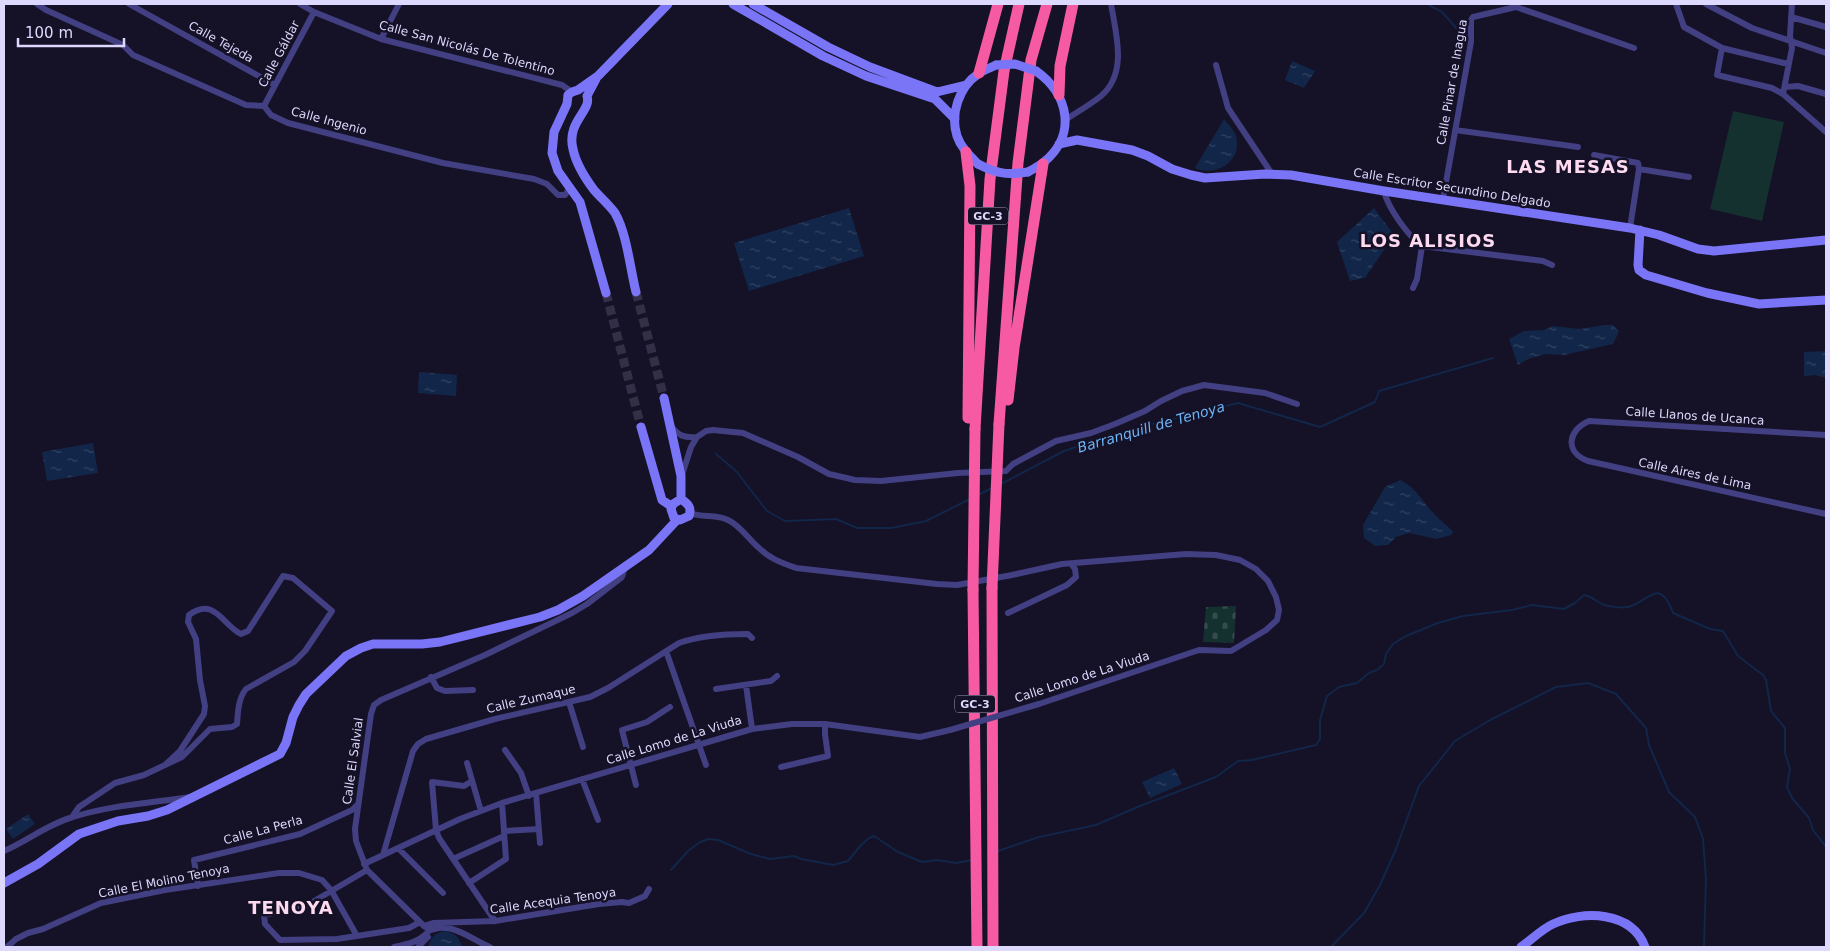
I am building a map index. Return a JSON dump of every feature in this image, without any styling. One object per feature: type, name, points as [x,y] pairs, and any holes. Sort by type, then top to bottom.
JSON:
[{"type":"highway","points":[[979,73],[998,4]]},
{"type":"highway","name":"GC-3","points":[[977,947],[971,431],[990,179],[1004,71],[1019,4]]},
{"type":"highway","name":"GC-3","points":[[993,947],[992,588],[995,528],[1018,163],[1032,60],[1047,4]]},
{"type":"highway","points":[[1059,95],[1060,66],[1073,4]]},
{"type":"highway","points":[[966,152],[971,204],[971,431]]},
{"type":"highway","points":[[1002,424],[1043,164]]},
{"type":"main road","points":[[606,292],[580,202],[558,171],[552,154],[554,132],[568,95],[598,76],[668,4]]},
{"type":"main road","points":[[734,4],[832,60],[866,76],[934,99],[954,119]]},
{"type":"main road","points":[[753,4],[828,47],[870,67],[938,92],[966,85]]},
{"type":"main road","points":[[1015,64],[1036,71],[1048,80],[1059,95],[1064,109],[1065,124],[1054,153],[1043,164],[1028,172],[1011,175],[994,172],[978,164],[966,152],[957,136],[954,119],[958,101],[966,85],[979,73],[996,66],[1015,64]]},
{"type":"main road","points":[[598,76],[587,96],[588,104],[575,121],[571,135],[572,149],[580,169],[594,190],[614,212],[621,225],[636,292]]},
{"type":"main road","points":[[575,91],[584,92],[587,96]]},
{"type":"main road","points":[[566,104],[568,108],[575,112],[583,111]]},
{"type":"main road","points":[[1065,124],[1076,140]]},
{"type":"main road","name":"Calle Escritor Secundino Delgado","points":[[1059,144],[1076,140],[1132,150],[1191,176],[1220,178],[1272,174],[1291,176],[1384,192],[1443,199],[1630,228],[1659,235],[1698,249],[1714,251],[1826,240]]},
{"type":"main road","points":[[1640,230],[1638,265],[1639,270],[1646,276],[1707,293],[1759,304],[1826,300]]},
{"type":"main road","points":[[4,883],[38,864],[79,834],[118,821],[148,816],[167,810],[280,754],[286,743],[296,710],[306,694],[346,656],[360,648],[374,644],[440,642],[558,610],[583,596],[648,550],[677,520],[683,520],[690,513],[688,504],[681,498],[681,476],[664,398]]},
{"type":"main road","points":[[641,427],[662,500],[671,506]]},
{"type":"main road","points":[[671,506],[681,498]]},
{"type":"main road","points":[[671,506],[671,512],[677,520]]},
{"type":"main road","points":[[1522,947],[1552,924],[1575,917],[1602,915],[1625,923],[1642,939],[1645,947]]},
{"type":"street","name":"Calle Ingenio","points":[[37,4],[123,46],[133,55],[246,105],[264,106],[271,115],[288,122],[443,163],[534,179],[547,184],[558,196],[565,195],[570,188]]},
{"type":"street","name":"Calle Tejeda","points":[[129,4],[275,85]]},
{"type":"street","name":"Calle San Nicolás De Tolentino","points":[[300,4],[314,12],[381,39],[562,85],[575,91]]},
{"type":"street","points":[[381,39],[399,4]]},
{"type":"street","points":[[1065,124],[1080,110],[1102,96],[1117,72],[1119,54],[1111,4]]},
{"type":"street","points":[[1676,4],[1684,27],[1722,48],[1788,64]]},
{"type":"street","points":[[1706,4],[1752,28],[1826,53]]},
{"type":"street","points":[[1784,90],[1792,42],[1790,36],[1791,4]]},
{"type":"street","name":"Calle Pinar de Inagua","points":[[1443,199],[1471,42],[1471,20],[1476,15],[1516,7],[1634,48]]},
{"type":"street","name":"Calle Gáldar","points":[[264,106],[314,12]]},
{"type":"street","points":[[1791,17],[1826,27]]},
{"type":"street","points":[[1722,48],[1717,75],[1772,88],[1784,90],[1798,86],[1826,94]]},
{"type":"street","points":[[1216,65],[1228,108],[1272,174]]},
{"type":"street","points":[[1784,90],[1826,132]]},
{"type":"street","points":[[1064,109],[1080,110]]},
{"type":"street","points":[[1455,130],[1578,147]]},
{"type":"street","points":[[1594,155],[1638,163],[1639,169],[1630,228]]},
{"type":"street","points":[[1639,169],[1689,177]]},
{"type":"street","points":[[1384,192],[1386,201],[1414,240],[1422,246],[1543,261],[1552,265]]},
{"type":"street","points":[[1413,288],[1417,279],[1422,246]]},
{"type":"street","points":[[681,476],[691,446],[697,437],[706,431],[713,430],[743,433],[798,457],[829,474],[855,480],[881,480],[958,472],[1006,470],[1013,464],[1056,441],[1091,433],[1107,427],[1145,411],[1182,391],[1204,385],[1266,393],[1297,404]]},
{"type":"street","name":"Calle Llanos de Ucanca","points":[[1571,439],[1574,430],[1581,424],[1590,421],[1826,435]]},
{"type":"street","points":[[670,424],[677,433],[685,438],[697,437]]},
{"type":"street","name":"Calle Aires de Lima","points":[[1571,439],[1573,449],[1580,458],[1588,461],[1826,514]]},
{"type":"street","points":[[690,513],[697,516],[707,515],[727,519],[776,562],[796,568],[937,584],[957,584],[1012,576],[1062,564],[1072,565],[1075,569],[1076,577],[1067,585],[1008,612]]},
{"type":"street","name":"Calle Lomo de La Viuda","points":[[265,924],[264,915],[304,907],[383,855],[436,830],[502,803],[752,728],[792,724],[825,724],[920,737],[950,730],[1039,704],[1199,650],[1231,651],[1266,630],[1277,620],[1279,610],[1276,597],[1268,581],[1256,569],[1240,560],[1216,555],[1186,554],[1072,565]]},
{"type":"street","name":"Calle El Salvial","points":[[427,927],[365,867],[356,841],[355,829],[371,714],[374,705],[580,609],[622,577],[626,565]]},
{"type":"street","points":[[72,817],[80,807],[115,783],[144,775],[182,757],[210,729],[232,727],[237,724],[239,704],[242,694],[246,689],[294,662],[305,651],[332,611],[293,578],[282,576],[248,631],[241,634],[234,631],[224,618],[213,611],[205,609],[194,611],[189,615],[188,622],[196,639],[205,706],[204,714],[180,751],[165,765]]},
{"type":"street","name":"Calle Zumaque","points":[[383,855],[413,751],[418,744],[426,739],[557,703],[590,697],[687,640],[715,635],[748,634],[752,638]]},
{"type":"street","points":[[666,651],[706,765]]},
{"type":"street","points":[[716,689],[771,681],[777,676]]},
{"type":"street","points":[[431,677],[436,688],[445,691],[473,690]]},
{"type":"street","points":[[746,685],[752,728]]},
{"type":"street","points":[[569,702],[583,747]]},
{"type":"street","points":[[636,785],[622,730],[647,722],[670,707]]},
{"type":"street","points":[[781,766],[828,756],[825,724]]},
{"type":"street","points":[[505,750],[532,794],[540,843]]},
{"type":"street","points":[[467,763],[481,811]]},
{"type":"street","points":[[582,779],[598,820]]},
{"type":"street","points":[[472,781],[464,786],[432,782],[436,830],[439,838],[495,921]]},
{"type":"street","points":[[4,851],[58,822],[72,817],[124,804],[200,795]]},
{"type":"street","points":[[469,883],[506,859],[502,803]]},
{"type":"street","name":"Calle La Perla","points":[[198,886],[194,860],[300,834],[352,810],[359,804]]},
{"type":"street","points":[[453,858],[504,833],[539,828]]},
{"type":"street","points":[[399,848],[443,893]]},
{"type":"street","name":"Calle El Molino Tenoya","points":[[7,947],[16,938],[43,929],[101,903],[254,876],[299,873],[322,880],[331,890]]},
{"type":"street","name":"Calle Acequia Tenoya","points":[[265,924],[280,940],[337,939],[427,927],[433,923],[495,921],[600,904],[629,903],[645,896],[649,889]]},
{"type":"street","points":[[331,890],[357,936]]},
{"type":"street","points":[[394,947],[416,942],[422,938],[427,927]]},
{"type":"street","points":[[418,947],[427,927]]},
{"type":"street","points":[[427,927],[453,929],[475,942],[490,947]]},
{"type":"green space","points":[[1733,111],[1784,122],[1762,221],[1710,209]]},
{"type":"green space","points":[[1236,606],[1234,643],[1203,642],[1206,607]]},
{"type":"water","points":[[1292,61],[1315,71],[1304,88],[1285,80]]},
{"type":"water","points":[[1224,119],[1233,130],[1237,139],[1236,151],[1233,157],[1223,167],[1209,171],[1195,168]]},
{"type":"water","points":[[849,208],[864,256],[749,291],[734,243]]},
{"type":"water","points":[[1374,208],[1394,235],[1365,278],[1350,281],[1337,242]]},
{"type":"water","points":[[1613,325],[1619,332],[1613,344],[1564,355],[1545,354],[1528,359],[1518,365],[1509,339],[1524,331],[1544,330],[1553,326],[1580,329]]},
{"type":"water","points":[[1826,351],[1826,378],[1815,375],[1804,376],[1804,352]]},
{"type":"water","points":[[419,372],[457,375],[456,396],[418,393]]},
{"type":"water","points":[[93,443],[98,473],[47,481],[42,452]]},
{"type":"water","points":[[1400,480],[1415,491],[1453,532],[1451,535],[1437,539],[1409,533],[1396,537],[1388,545],[1375,546],[1364,538],[1363,525],[1385,487]]},
{"type":"water","points":[[1174,768],[1182,784],[1150,798],[1142,782]]},
{"type":"water","points":[[28,814],[35,824],[13,839],[6,829]]},
{"type":"water","points":[[445,931],[456,936],[462,947],[428,947],[434,936]]},
{"type":"waterway","points":[[1427,4],[1442,12],[1459,31]]},
{"type":"waterway","name":"Barranquill de Tenoya","points":[[1001,484],[1064,451],[1132,429],[1238,403],[1320,427],[1375,402],[1379,391],[1493,358]]},
{"type":"waterway","name":"Barranquill de Tenoya","points":[[716,454],[736,471],[767,511],[785,521],[836,519],[857,528],[891,528],[926,521],[970,499]]},
{"type":"waterway","name":"Barranquill de Tenoya","points":[[978,495],[992,488]]},
{"type":"waterway","points":[[998,851],[1039,837],[1096,825],[1216,777],[1238,761],[1252,760],[1316,745],[1320,739],[1320,720],[1327,696],[1339,687],[1357,683],[1369,673],[1377,670],[1384,664],[1386,654],[1393,644],[1406,636],[1438,623],[1463,616],[1512,610],[1532,605],[1564,609],[1584,595],[1607,606],[1628,607],[1658,593],[1663,595],[1673,613],[1710,629],[1723,631],[1738,656],[1763,675],[1766,680],[1771,711],[1785,728],[1785,753],[1790,769],[1787,787],[1792,798],[1809,818],[1813,830],[1826,847]]},
{"type":"waterway","points":[[1331,947],[1364,913],[1380,885],[1396,849],[1419,786],[1455,741],[1490,720],[1556,687],[1588,683],[1616,694],[1646,728],[1649,745],[1669,792],[1695,817],[1703,839],[1706,879],[1704,947]]},
{"type":"waterway","points":[[671,870],[688,851],[700,842],[709,839],[718,840],[751,854],[770,859],[794,856],[833,865],[848,861],[861,845],[874,836],[898,852],[922,862],[937,860],[956,863],[972,860]]},
{"type":"tunnel","points":[[636,292],[664,398]]},
{"type":"tunnel","points":[[606,293],[641,427]]},
{"type":"district","name":"LAS MESAS","points":[[1568,166]]},
{"type":"district","name":"LOS ALISIOS","points":[[1428,240]]},
{"type":"district","name":"TENOYA","points":[[291,907]]}]
